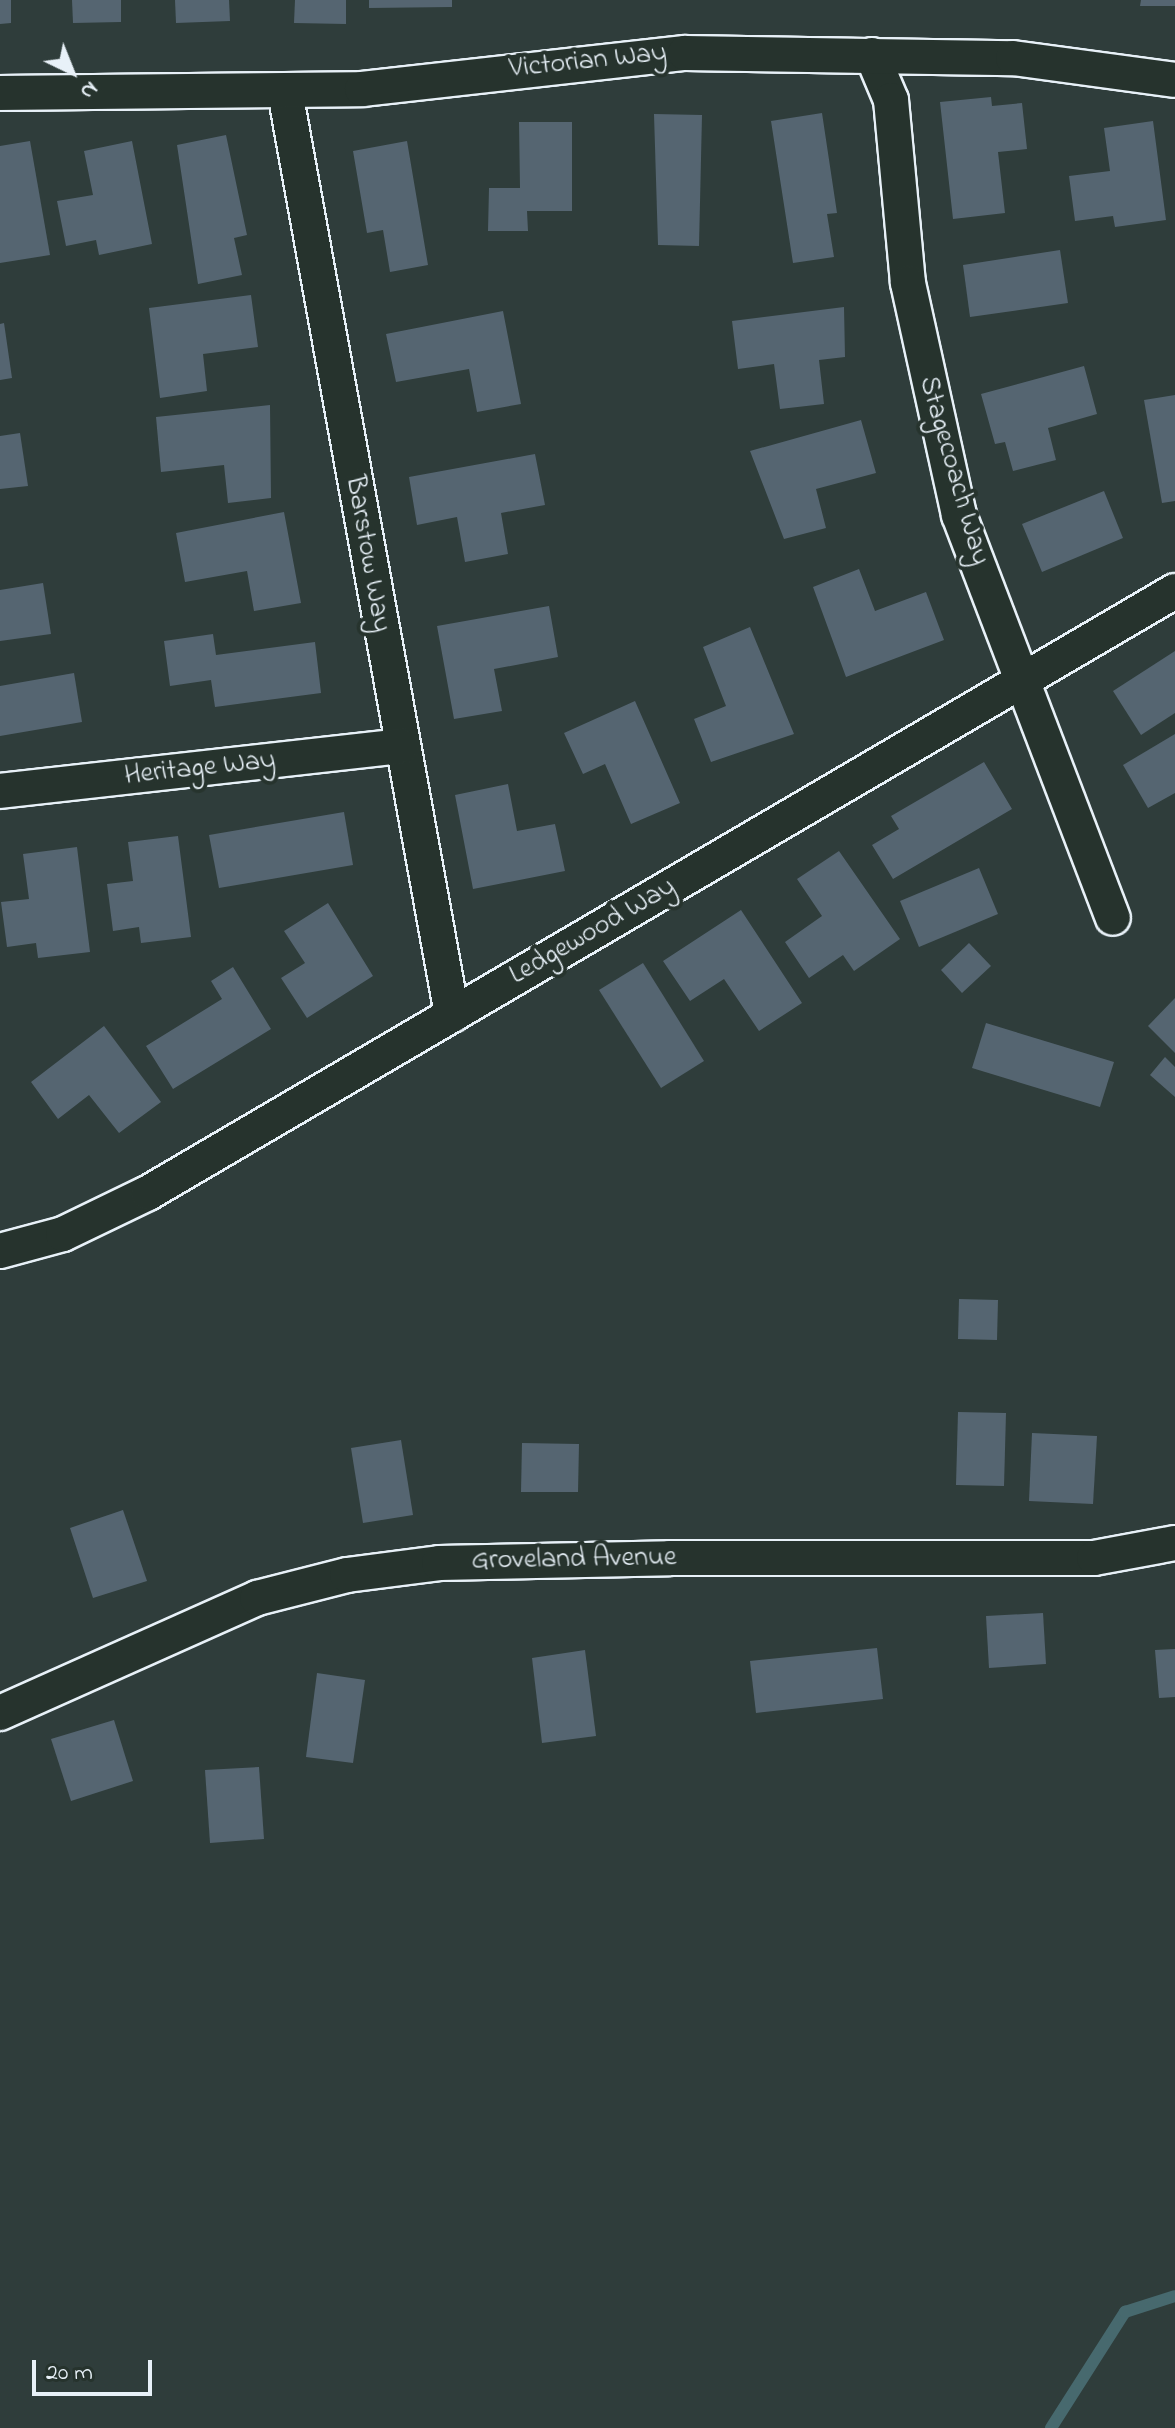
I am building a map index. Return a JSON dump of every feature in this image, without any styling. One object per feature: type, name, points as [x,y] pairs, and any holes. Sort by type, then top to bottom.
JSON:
[{"type":"street","name":"Victorian Way","points":[[0,93],[285,92],[685,53],[1013,58],[1175,80]]},
{"type":"street","name":"Stagecoach Way","points":[[872,55],[891,100],[923,373],[959,515],[1026,678],[1113,918]]},
{"type":"street","name":"Barstow Way","points":[[285,92],[452,1015]]},
{"type":"street","name":"Ledgewood Way","points":[[0,1251],[107,1216],[1175,591]]},
{"type":"street","name":"Heritage Way","points":[[0,791],[401,746]]},
{"type":"street","name":"Groveland Avenue","points":[[0,1713],[257,1598],[347,1575],[439,1563],[670,1558],[1094,1558],[1175,1543]]},
{"type":"building","points":[[0,0],[11,0],[11,23],[0,24]]},
{"type":"building","points":[[72,0],[121,0],[121,22],[73,23]]},
{"type":"building","points":[[175,0],[229,0],[230,21],[176,23]]},
{"type":"building","points":[[295,0],[346,0],[346,24],[294,23]]},
{"type":"building","points":[[369,0],[452,0],[452,7],[369,8]]},
{"type":"building","points":[[1141,0],[1175,0],[1175,6],[1140,6]]},
{"type":"building","points":[[991,97],[992,106],[1022,103],[1027,149],[998,152],[1005,213],[953,219],[940,102]]},
{"type":"building","points":[[822,113],[837,213],[827,214],[834,257],[793,263],[771,121]]},
{"type":"building","points":[[654,114],[702,115],[699,246],[658,245]]},
{"type":"building","points":[[1153,121],[1166,220],[1115,227],[1113,216],[1075,221],[1069,176],[1110,171],[1104,128]]},
{"type":"building","points":[[519,122],[572,122],[572,211],[527,211],[528,231],[488,231],[489,188],[520,188]]},
{"type":"building","points":[[226,135],[247,235],[234,238],[242,275],[198,284],[177,145]]},
{"type":"building","points":[[30,141],[50,255],[0,263],[0,146]]},
{"type":"building","points":[[132,141],[152,244],[99,255],[96,240],[66,246],[57,201],[93,195],[84,151]]},
{"type":"building","points":[[407,141],[428,265],[390,272],[383,230],[367,233],[353,151]]},
{"type":"building","points":[[1060,250],[1068,303],[970,317],[963,265]]},
{"type":"building","points":[[251,295],[258,347],[203,354],[207,391],[160,398],[149,308]]},
{"type":"building","points":[[844,307],[845,357],[819,360],[824,404],[780,409],[774,364],[738,369],[732,321]]},
{"type":"building","points":[[503,311],[521,404],[477,412],[469,369],[396,382],[386,334]]},
{"type":"building","points":[[4,323],[12,378],[0,380],[0,324]]},
{"type":"building","points":[[1084,366],[1097,414],[1048,428],[1056,460],[1013,471],[1005,442],[995,444],[981,394]]},
{"type":"building","points":[[1175,395],[1175,501],[1162,503],[1144,400]]},
{"type":"building","points":[[270,405],[271,498],[228,503],[224,465],[161,472],[156,417]]},
{"type":"building","points":[[861,420],[876,473],[816,489],[826,528],[784,539],[750,451]]},
{"type":"building","points":[[20,433],[28,486],[0,489],[0,436]]},
{"type":"building","points":[[535,454],[545,505],[501,513],[508,554],[465,562],[457,517],[417,525],[409,477]]},
{"type":"building","points":[[1104,491],[1123,538],[1042,572],[1022,524]]},
{"type":"building","points":[[284,512],[301,603],[254,611],[247,571],[185,582],[176,533]]},
{"type":"building","points":[[859,569],[875,611],[926,592],[944,640],[846,677],[813,587]]},
{"type":"building","points":[[43,583],[51,634],[0,641],[0,590]]},
{"type":"building","points":[[549,606],[558,657],[494,669],[502,711],[454,719],[437,626]]},
{"type":"building","points":[[750,627],[794,734],[711,762],[694,719],[726,706],[703,647]]},
{"type":"building","points":[[213,634],[216,655],[315,642],[321,693],[215,707],[211,680],[170,686],[164,641]]},
{"type":"building","points":[[1175,651],[1175,713],[1141,735],[1113,691]]},
{"type":"building","points":[[74,673],[82,722],[0,736],[0,686]]},
{"type":"building","points":[[635,701],[680,803],[631,824],[605,764],[583,774],[564,733]]},
{"type":"building","points":[[1175,734],[1175,793],[1148,808],[1123,765]]},
{"type":"building","points":[[984,762],[1012,809],[893,879],[872,845],[899,829],[891,816]]},
{"type":"building","points":[[508,784],[517,831],[555,824],[565,871],[473,889],[455,795]]},
{"type":"building","points":[[344,812],[353,865],[219,888],[209,835]]},
{"type":"building","points":[[178,836],[191,937],[141,943],[139,927],[113,931],[107,884],[133,881],[128,842]]},
{"type":"building","points":[[77,847],[90,952],[38,958],[36,943],[7,947],[1,902],[29,899],[23,854]]},
{"type":"building","points":[[839,851],[900,939],[854,971],[843,955],[809,978],[785,942],[822,916],[797,879]]},
{"type":"building","points":[[979,868],[998,914],[919,947],[900,901]]},
{"type":"building","points":[[328,903],[373,976],[307,1018],[281,978],[305,963],[284,931]]},
{"type":"building","points":[[741,910],[802,1003],[759,1031],[724,979],[690,1001],[663,961]]},
{"type":"building","points":[[969,943],[991,966],[962,993],[941,970]]},
{"type":"building","points":[[643,963],[704,1061],[661,1088],[599,990]]},
{"type":"building","points":[[233,967],[271,1029],[173,1089],[146,1046],[222,999],[211,981]]},
{"type":"building","points":[[1175,998],[1175,1053],[1148,1026]]},
{"type":"building","points":[[986,1023],[1114,1062],[1100,1107],[972,1068]]},
{"type":"building","points":[[104,1026],[161,1102],[119,1133],[89,1095],[58,1119],[31,1082]]},
{"type":"building","points":[[1165,1057],[1175,1067],[1175,1097],[1150,1075]]},
{"type":"building","points":[[959,1299],[998,1300],[997,1340],[958,1339]]},
{"type":"building","points":[[958,1412],[1006,1413],[1004,1486],[956,1485]]},
{"type":"building","points":[[1032,1433],[1097,1436],[1093,1504],[1029,1501]]},
{"type":"building","points":[[401,1440],[413,1515],[363,1523],[351,1448]]},
{"type":"building","points":[[522,1443],[579,1444],[578,1492],[521,1492]]},
{"type":"building","points":[[123,1510],[147,1581],[93,1598],[70,1528]]},
{"type":"building","points":[[1043,1613],[1046,1664],[989,1668],[986,1616]]},
{"type":"building","points":[[877,1648],[883,1699],[756,1713],[750,1661]]},
{"type":"building","points":[[1175,1649],[1175,1697],[1159,1698],[1155,1650]]},
{"type":"building","points":[[585,1650],[596,1736],[542,1743],[532,1658]]},
{"type":"building","points":[[317,1673],[365,1680],[353,1763],[306,1757]]},
{"type":"building","points":[[114,1720],[133,1781],[71,1801],[51,1739]]},
{"type":"building","points":[[259,1767],[264,1839],[210,1843],[205,1770]]},
{"type":"waterway","points":[[1051,2428],[1125,2312],[1175,2296]]}]
